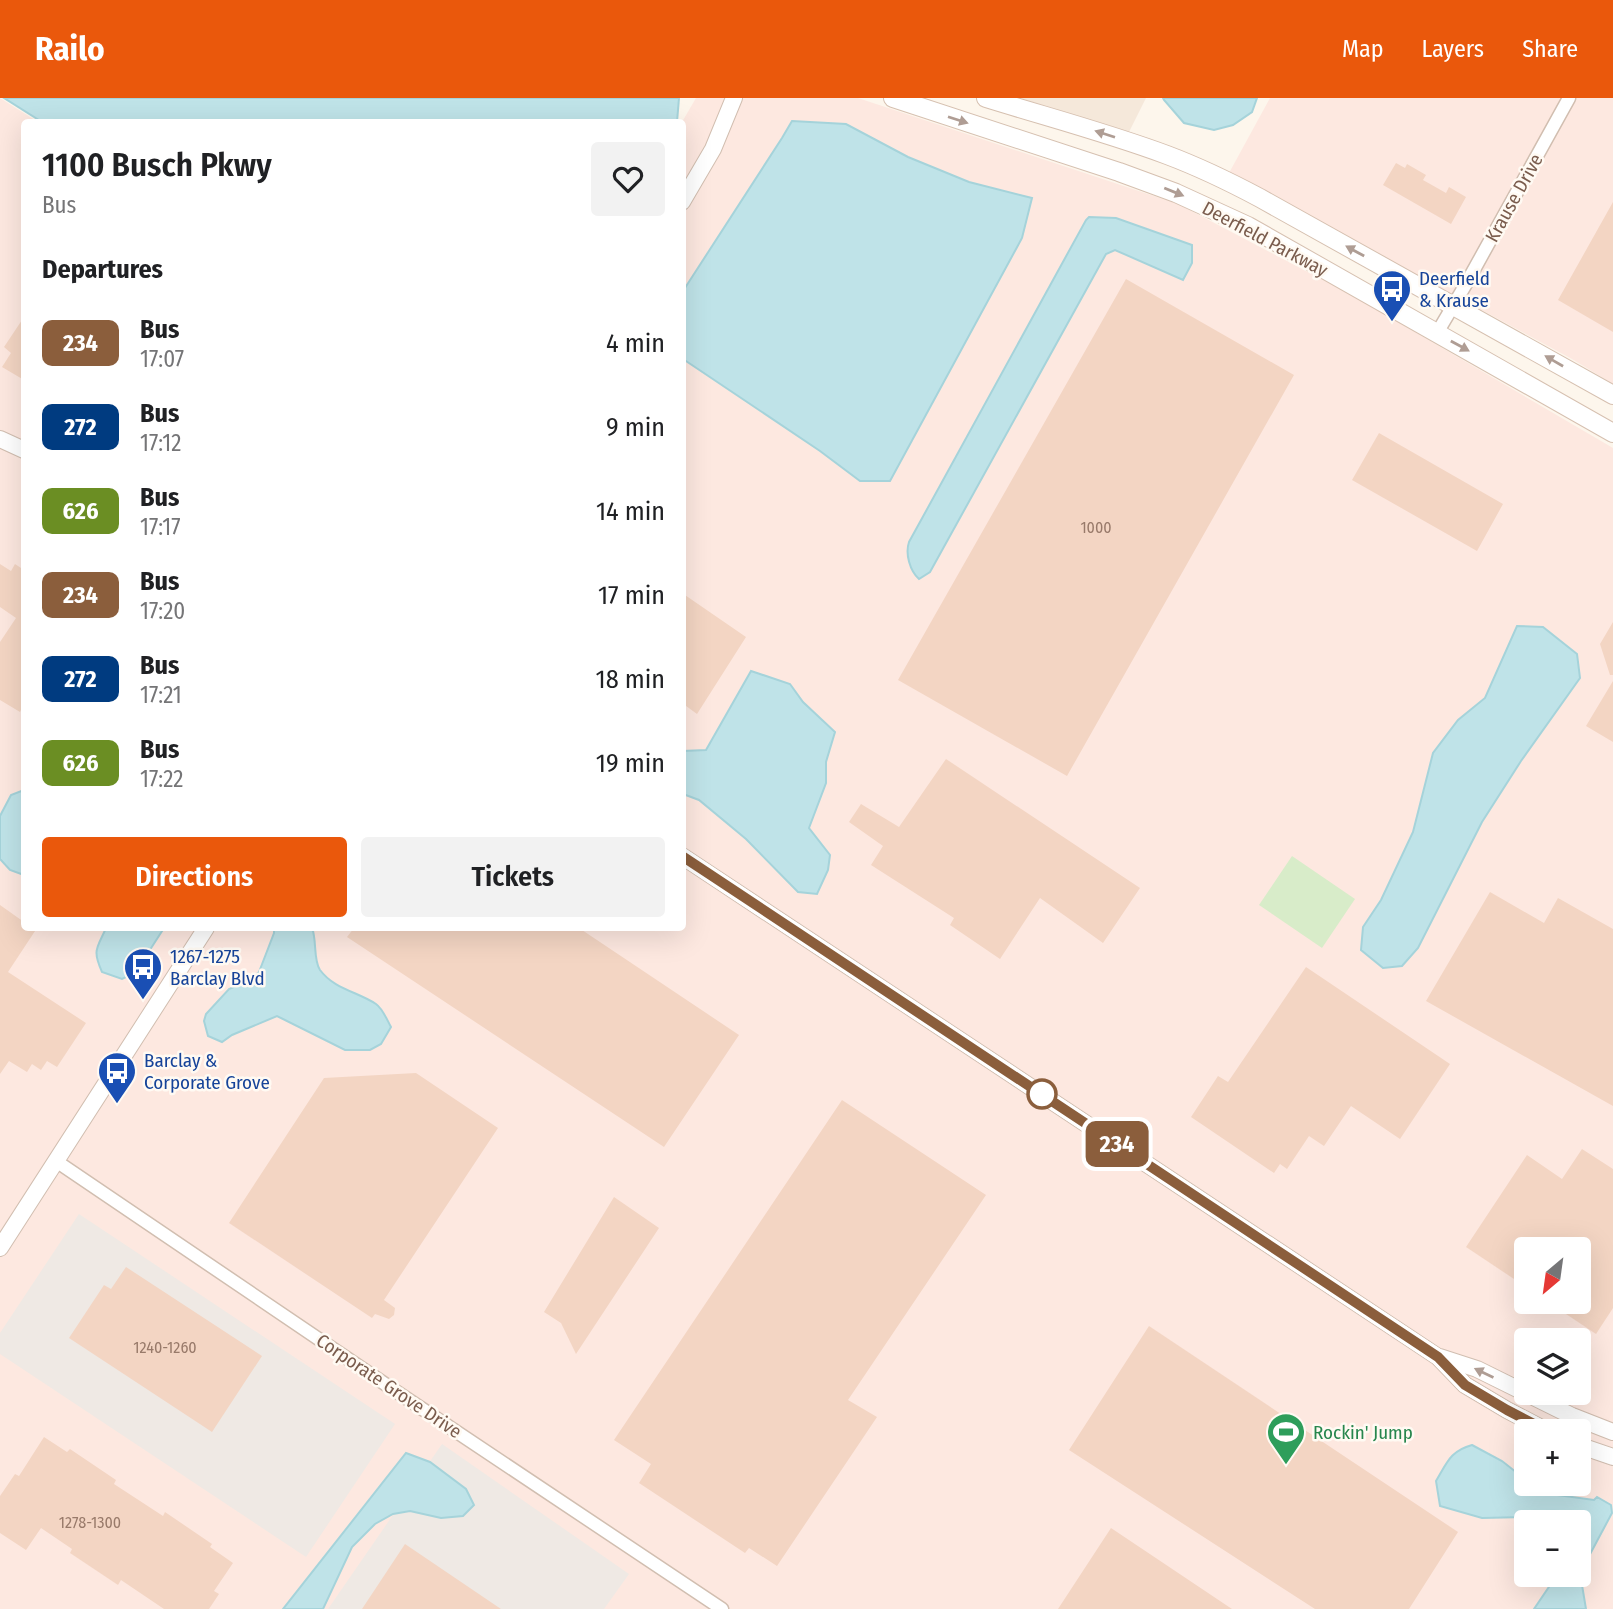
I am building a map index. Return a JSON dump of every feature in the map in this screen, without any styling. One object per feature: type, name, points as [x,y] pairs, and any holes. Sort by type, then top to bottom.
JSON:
[{"type":"main road","name":"Deerfield Parkway","points":[[893,98],[1119,172],[1176,193],[1248,226],[1613,433]]},
{"type":"main road","name":"Deerfield Parkway","points":[[986,98],[1107,134],[1219,177],[1613,395]]},
{"type":"street","points":[[686,195],[713,149],[734,98]]},
{"type":"street","name":"Krause Drive","points":[[1437,333],[1569,98]]},
{"type":"street","points":[[0,439],[21,449]]},
{"type":"street","points":[[686,859],[1438,1357],[1465,1385],[1524,1419]]},
{"type":"street","points":[[0,1248],[204,931]]},
{"type":"street","name":"Corporate Grove Drive","points":[[56,1161],[723,1609]]},
{"type":"street","points":[[1438,1357],[1477,1369],[1572,1416],[1613,1432]]},
{"type":"street","points":[[1591,1449],[1613,1457]]},
{"type":"shaded area","points":[[0,98],[33,119],[21,119],[21,931],[686,931],[686,119],[684,119],[696,98],[858,98],[1178,204],[1350,294],[1613,448],[1613,1609],[0,1609]]},
{"type":"shaded area","points":[[1020,98],[1146,98],[1129,132]]},
{"type":"shaded area","points":[[1270,98],[1613,98],[1613,384],[1572,359],[1229,173]]},
{"type":"shaded area","points":[[79,1214],[395,1424],[306,1557],[0,1354],[0,1333]]},
{"type":"shaded area","points":[[442,1444],[629,1574],[604,1609],[328,1609]]},
{"type":"green space","points":[[1292,856],[1355,899],[1322,948],[1259,905]]},
{"type":"water","points":[[4,98],[679,98],[677,119],[37,119]]},
{"type":"water","points":[[1163,98],[1257,98],[1252,112],[1233,125],[1214,130],[1184,123]]},
{"type":"water","points":[[792,121],[846,124],[908,157],[969,182],[1032,198],[1022,238],[890,481],[860,481],[686,361],[686,286]]},
{"type":"water","points":[[1089,217],[1116,218],[1192,245],[1192,263],[1183,280],[1115,250],[1106,254],[930,572],[919,579],[909,562],[909,542]]},
{"type":"water","points":[[1517,626],[1543,627],[1577,654],[1580,678],[1482,822],[1418,948],[1402,966],[1383,968],[1361,950],[1363,927],[1381,900],[1413,832],[1433,753],[1458,720],[1485,698]]},
{"type":"water","points":[[751,671],[790,684],[803,702],[835,732],[826,762],[826,783],[809,828],[830,855],[828,870],[817,894],[798,892],[746,839],[699,800],[686,795],[686,751],[706,750]]},
{"type":"water","points":[[21,791],[21,874],[10,870],[0,859],[0,816],[11,795]]},
{"type":"water","points":[[105,931],[162,931],[135,973],[122,979],[102,972],[97,949]]},
{"type":"water","points":[[313,931],[316,961],[320,970],[332,982],[376,1004],[385,1015],[391,1027],[381,1044],[370,1050],[345,1050],[277,1016],[222,1042],[208,1036],[204,1021],[206,1014],[229,989],[251,980],[259,972],[274,933]]},
{"type":"water","points":[[1472,1445],[1514,1470],[1514,1496],[1565,1496],[1594,1500],[1597,1497],[1611,1505],[1612,1513],[1591,1552],[1591,1510],[1514,1510],[1514,1517],[1482,1518],[1440,1506],[1436,1481],[1446,1463],[1454,1454]]},
{"type":"water","points":[[406,1453],[430,1462],[466,1489],[474,1505],[463,1516],[441,1518],[410,1511],[393,1514],[375,1524],[352,1547],[323,1609],[283,1609]]},
{"type":"water","points":[[1549,1587],[1582,1587],[1586,1609],[1534,1609]]},
{"type":"building","points":[[1396,163],[1405,168],[1407,164],[1426,175],[1423,180],[1446,193],[1449,187],[1466,197],[1451,224],[1383,185]]},
{"type":"building","points":[[1613,202],[1613,332],[1558,300]]},
{"type":"building","points":[[1126,279],[1294,375],[1067,776],[898,680]]},
{"type":"building","points":[[21,322],[21,378],[2,367],[11,353],[4,347]]},
{"type":"building","points":[[1379,433],[1503,504],[1477,551],[1352,480]]},
{"type":"building","points":[[0,564],[11,571],[15,564],[21,568],[20,712],[0,700],[0,642],[16,618],[0,607]]},
{"type":"building","points":[[686,596],[746,637],[697,714],[686,706]]},
{"type":"building","points":[[1613,622],[1613,675],[1610,675],[1600,644]]},
{"type":"building","points":[[1613,681],[1613,742],[1586,726]]},
{"type":"building","points":[[946,759],[1140,888],[1103,943],[1040,898],[1000,959],[950,925],[954,918],[871,865],[883,846],[849,822],[861,804],[899,827]]},
{"type":"building","points":[[1490,892],[1544,923],[1558,898],[1613,929],[1613,1106],[1426,1001]]},
{"type":"building","points":[[0,905],[21,920],[21,931],[35,931],[8,972],[86,1023],[57,1067],[47,1061],[41,1070],[32,1064],[27,1072],[9,1061],[0,1074]]},
{"type":"building","points":[[352,931],[583,931],[739,1035],[664,1147],[347,937]]},
{"type":"building","points":[[1306,967],[1450,1064],[1400,1139],[1351,1106],[1324,1146],[1309,1136],[1287,1169],[1280,1164],[1274,1173],[1191,1117],[1218,1076],[1228,1082]]},
{"type":"building","points":[[416,1073],[498,1128],[384,1300],[395,1308],[394,1315],[389,1319],[375,1314],[372,1318],[229,1223],[324,1078]]},
{"type":"building","points":[[842,1100],[986,1195],[848,1400],[877,1417],[777,1566],[749,1548],[745,1553],[639,1483],[651,1464],[614,1440]]},
{"type":"building","points":[[1582,1149],[1613,1169],[1613,1308],[1596,1334],[1591,1328],[1566,1314],[1591,1314],[1591,1237],[1514,1237],[1514,1279],[1466,1247],[1527,1155],[1562,1179]]},
{"type":"building","points":[[614,1197],[659,1228],[576,1354],[561,1323],[544,1312]]},
{"type":"building","points":[[126,1267],[262,1356],[212,1432],[69,1338],[104,1285],[111,1289]]},
{"type":"building","points":[[1149,1326],[1458,1532],[1409,1609],[1315,1609],[1069,1450]]},
{"type":"building","points":[[44,1437],[67,1452],[70,1449],[116,1480],[114,1484],[163,1516],[165,1512],[212,1544],[210,1547],[233,1563],[214,1591],[219,1594],[209,1609],[164,1609],[121,1580],[118,1585],[70,1553],[72,1549],[41,1528],[26,1550],[0,1533],[0,1496],[15,1474],[19,1476]]},
{"type":"building","points":[[1111,1528],[1232,1609],[1058,1609]]},
{"type":"building","points":[[405,1544],[501,1609],[362,1609]]},
{"type":"bus line","name":"234","points":[[686,859],[1438,1357],[1465,1385],[1524,1419]]},
{"type":"place","name":"Deerfield & Krause","points":[[1392,323]]},
{"type":"place","name":"1267-1275 Barclay Blvd","points":[[143,1001]]},
{"type":"place","name":"Barclay & Corporate Grove","points":[[117,1105]]},
{"type":"place","name":"Rockin' Jump","points":[[1286,1466]]}]
